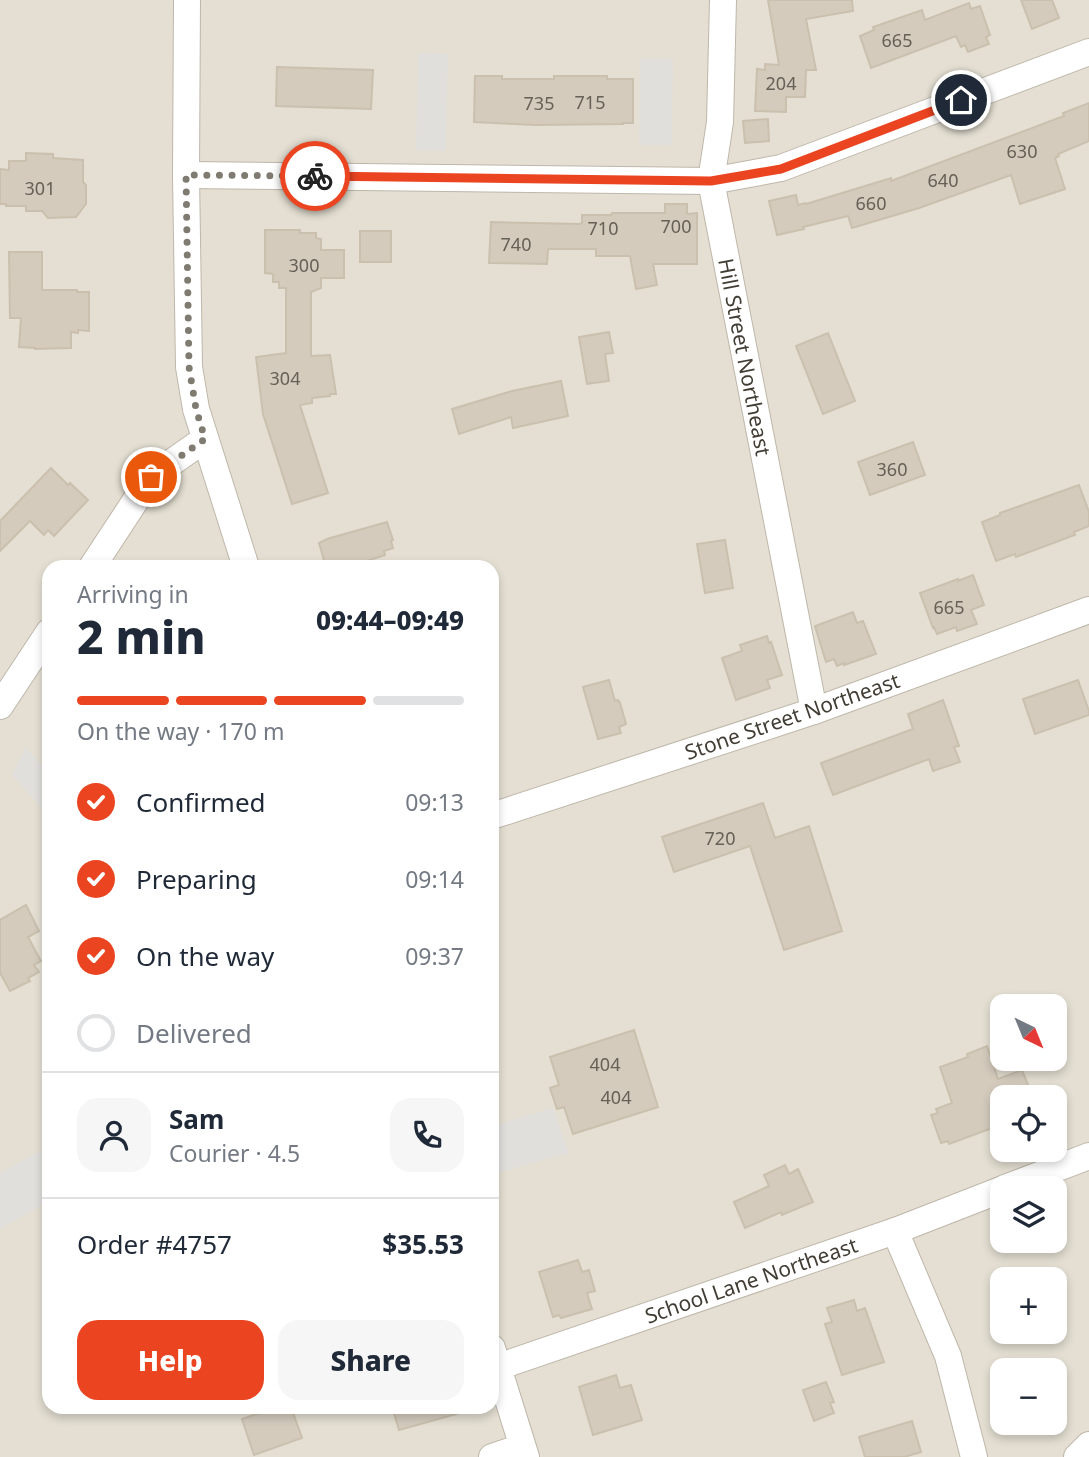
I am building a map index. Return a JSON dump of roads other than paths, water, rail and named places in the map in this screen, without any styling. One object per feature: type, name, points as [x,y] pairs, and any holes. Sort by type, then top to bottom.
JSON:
[{"type":"street","points":[[187,0],[189,367],[196,409],[244,560]]},
{"type":"street","name":"Hill Street Northeast","points":[[723,0],[720,122],[711,181],[814,711]]},
{"type":"street","points":[[186,175],[711,181],[781,169],[1089,52]]},
{"type":"street","points":[[97,560],[151,477],[205,439]]},
{"type":"street","name":"Stone Street Northeast","points":[[499,814],[814,711],[1089,610]]},
{"type":"street","points":[[0,706],[42,643]]},
{"type":"street","name":"School Lane Northeast","points":[[1037,1176],[1089,1156]]},
{"type":"street","name":"School Lane Northeast","points":[[499,1356],[895,1231],[990,1194]]},
{"type":"street","points":[[895,1231],[948,1356],[974,1457]]},
{"type":"street","points":[[492,1457],[524,1452],[499,1370]]},
{"type":"street","points":[[1077,1457],[1089,1445]]}]
